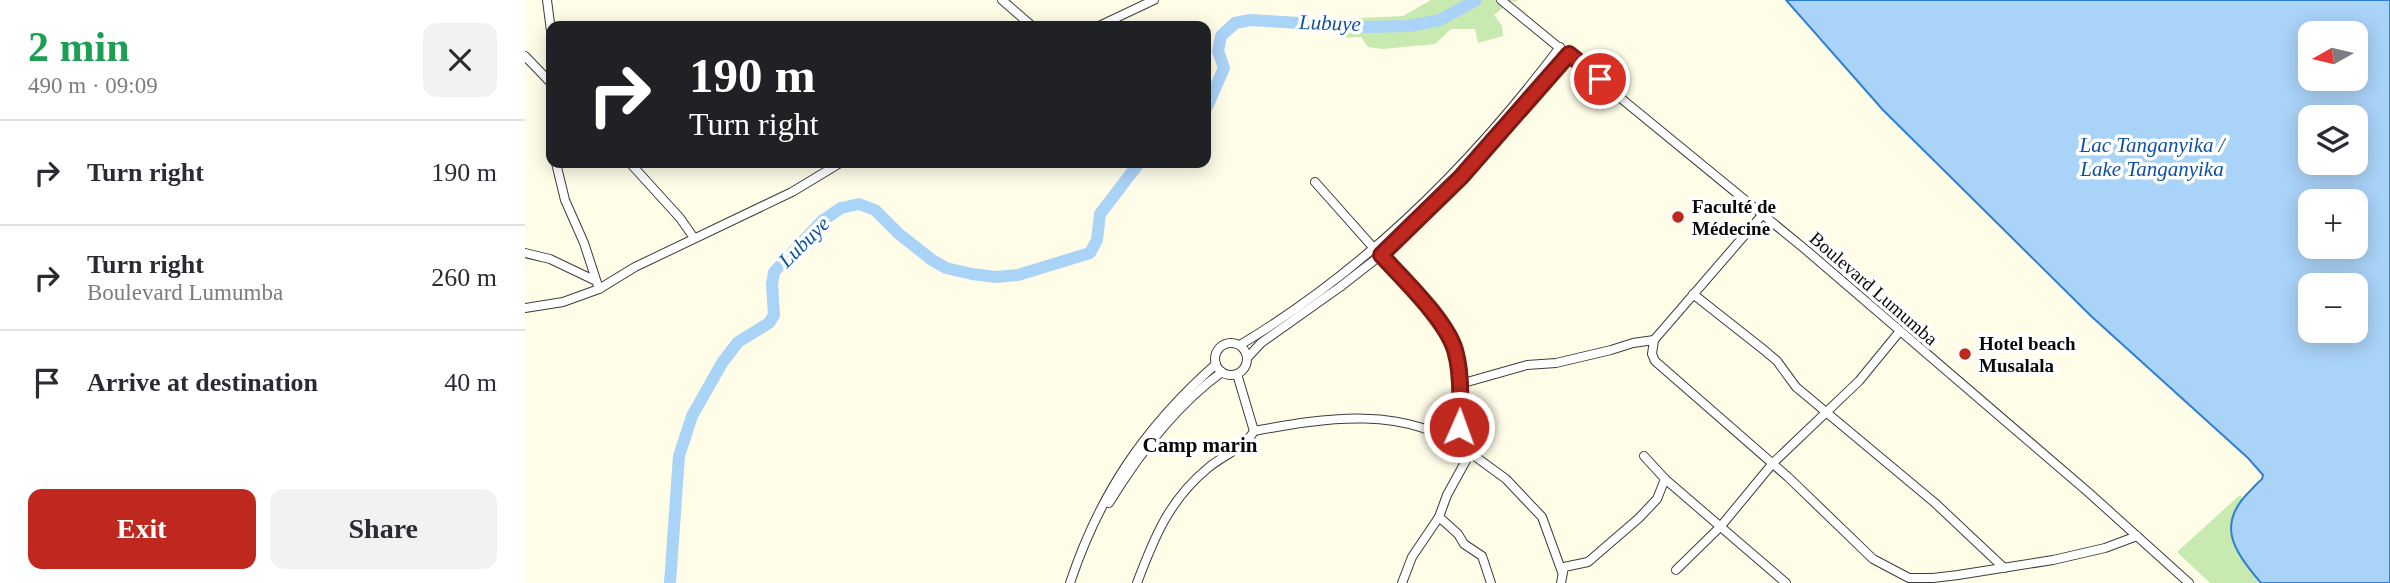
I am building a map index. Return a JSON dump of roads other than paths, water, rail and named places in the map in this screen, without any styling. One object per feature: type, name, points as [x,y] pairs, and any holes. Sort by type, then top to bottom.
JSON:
[{"type":"street","points":[[547,0],[550,21]]},
{"type":"street","points":[[1002,0],[1026,21]]},
{"type":"street","points":[[1110,21],[1154,0]]},
{"type":"street","name":"Boulevard Lumumba","points":[[1501,0],[1763,214],[2189,583]]},
{"type":"street","points":[[1240,345],[1314,295],[1410,215],[1467,158],[1564,51]]},
{"type":"street","points":[[1247,358],[1240,345],[1231,342],[1221,345],[1215,357],[1216,365],[1222,372],[1237,374],[1243,370],[1247,358],[1261,343],[1381,255],[1461,177],[1564,51]]},
{"type":"street","points":[[525,56],[546,78]]},
{"type":"street","points":[[557,168],[565,200],[584,243],[599,289]]},
{"type":"street","points":[[635,168],[680,218],[694,238]]},
{"type":"street","points":[[525,308],[563,302],[599,289],[619,275],[792,192],[832,168]]},
{"type":"street","points":[[1315,182],[1443,326],[1455,349],[1460,384],[1458,443]]},
{"type":"street","points":[[1763,214],[1654,340],[1652,354],[1659,366],[1693,392],[1773,463],[1873,559],[1907,580],[1933,578],[2091,552],[2137,536]]},
{"type":"street","points":[[525,253],[550,259],[594,279]]},
{"type":"street","points":[[1693,295],[1764,350],[1776,361],[1795,387],[1935,503],[2004,568]]},
{"type":"street","points":[[1676,570],[1721,526],[1773,463],[1859,381],[1900,331]]},
{"type":"street","points":[[1460,384],[1527,365],[1556,363],[1633,342],[1654,340]]},
{"type":"street","points":[[1072,583],[1092,526],[1129,458],[1168,410],[1216,365]]},
{"type":"street","points":[[1072,583],[1097,526],[1131,469],[1170,420],[1196,393],[1222,372]]},
{"type":"street","points":[[1237,374],[1254,431]]},
{"type":"street","points":[[1137,583],[1154,538],[1178,499],[1206,469],[1244,444],[1254,431],[1342,418],[1370,418],[1411,424],[1458,443],[1506,479],[1542,517],[1562,572],[1561,583]]},
{"type":"street","points":[[1402,583],[1412,557],[1439,517],[1469,452]]},
{"type":"street","points":[[1644,456],[1665,479],[1786,583]]},
{"type":"street","points":[[1562,572],[1570,565],[1588,562],[1639,518],[1657,499],[1665,479]]},
{"type":"street","points":[[1439,517],[1458,534],[1464,544],[1482,556],[1490,583]]},
{"type":"water","name":"Lac Tanganyika / Lake Tanganyika","points":[[1786,0],[2390,0],[2390,583],[2261,583],[2236,549],[2231,527],[2239,503],[2263,475],[2248,458],[2091,316],[1883,110]]},
{"type":"waterway","name":"Lubuye","points":[[1211,98],[1224,68],[1218,51],[1221,36],[1235,23],[1250,20],[1366,27],[1409,26],[1440,20],[1476,0]]},
{"type":"waterway","name":"Lubuye","points":[[670,583],[679,456],[692,416],[722,363],[738,342],[769,323],[774,315],[774,272],[822,221],[841,208],[859,204],[875,210],[899,234],[946,268],[996,277],[1018,275],[1090,253],[1097,240],[1100,214],[1135,168]]},
{"type":"place","name":"Faculté de Médecine","points":[[1678,217]]},
{"type":"place","name":"Hotel beach Musalala","points":[[1965,354]]},
{"type":"district","name":"Camp marin","points":[[1200,445]]}]
